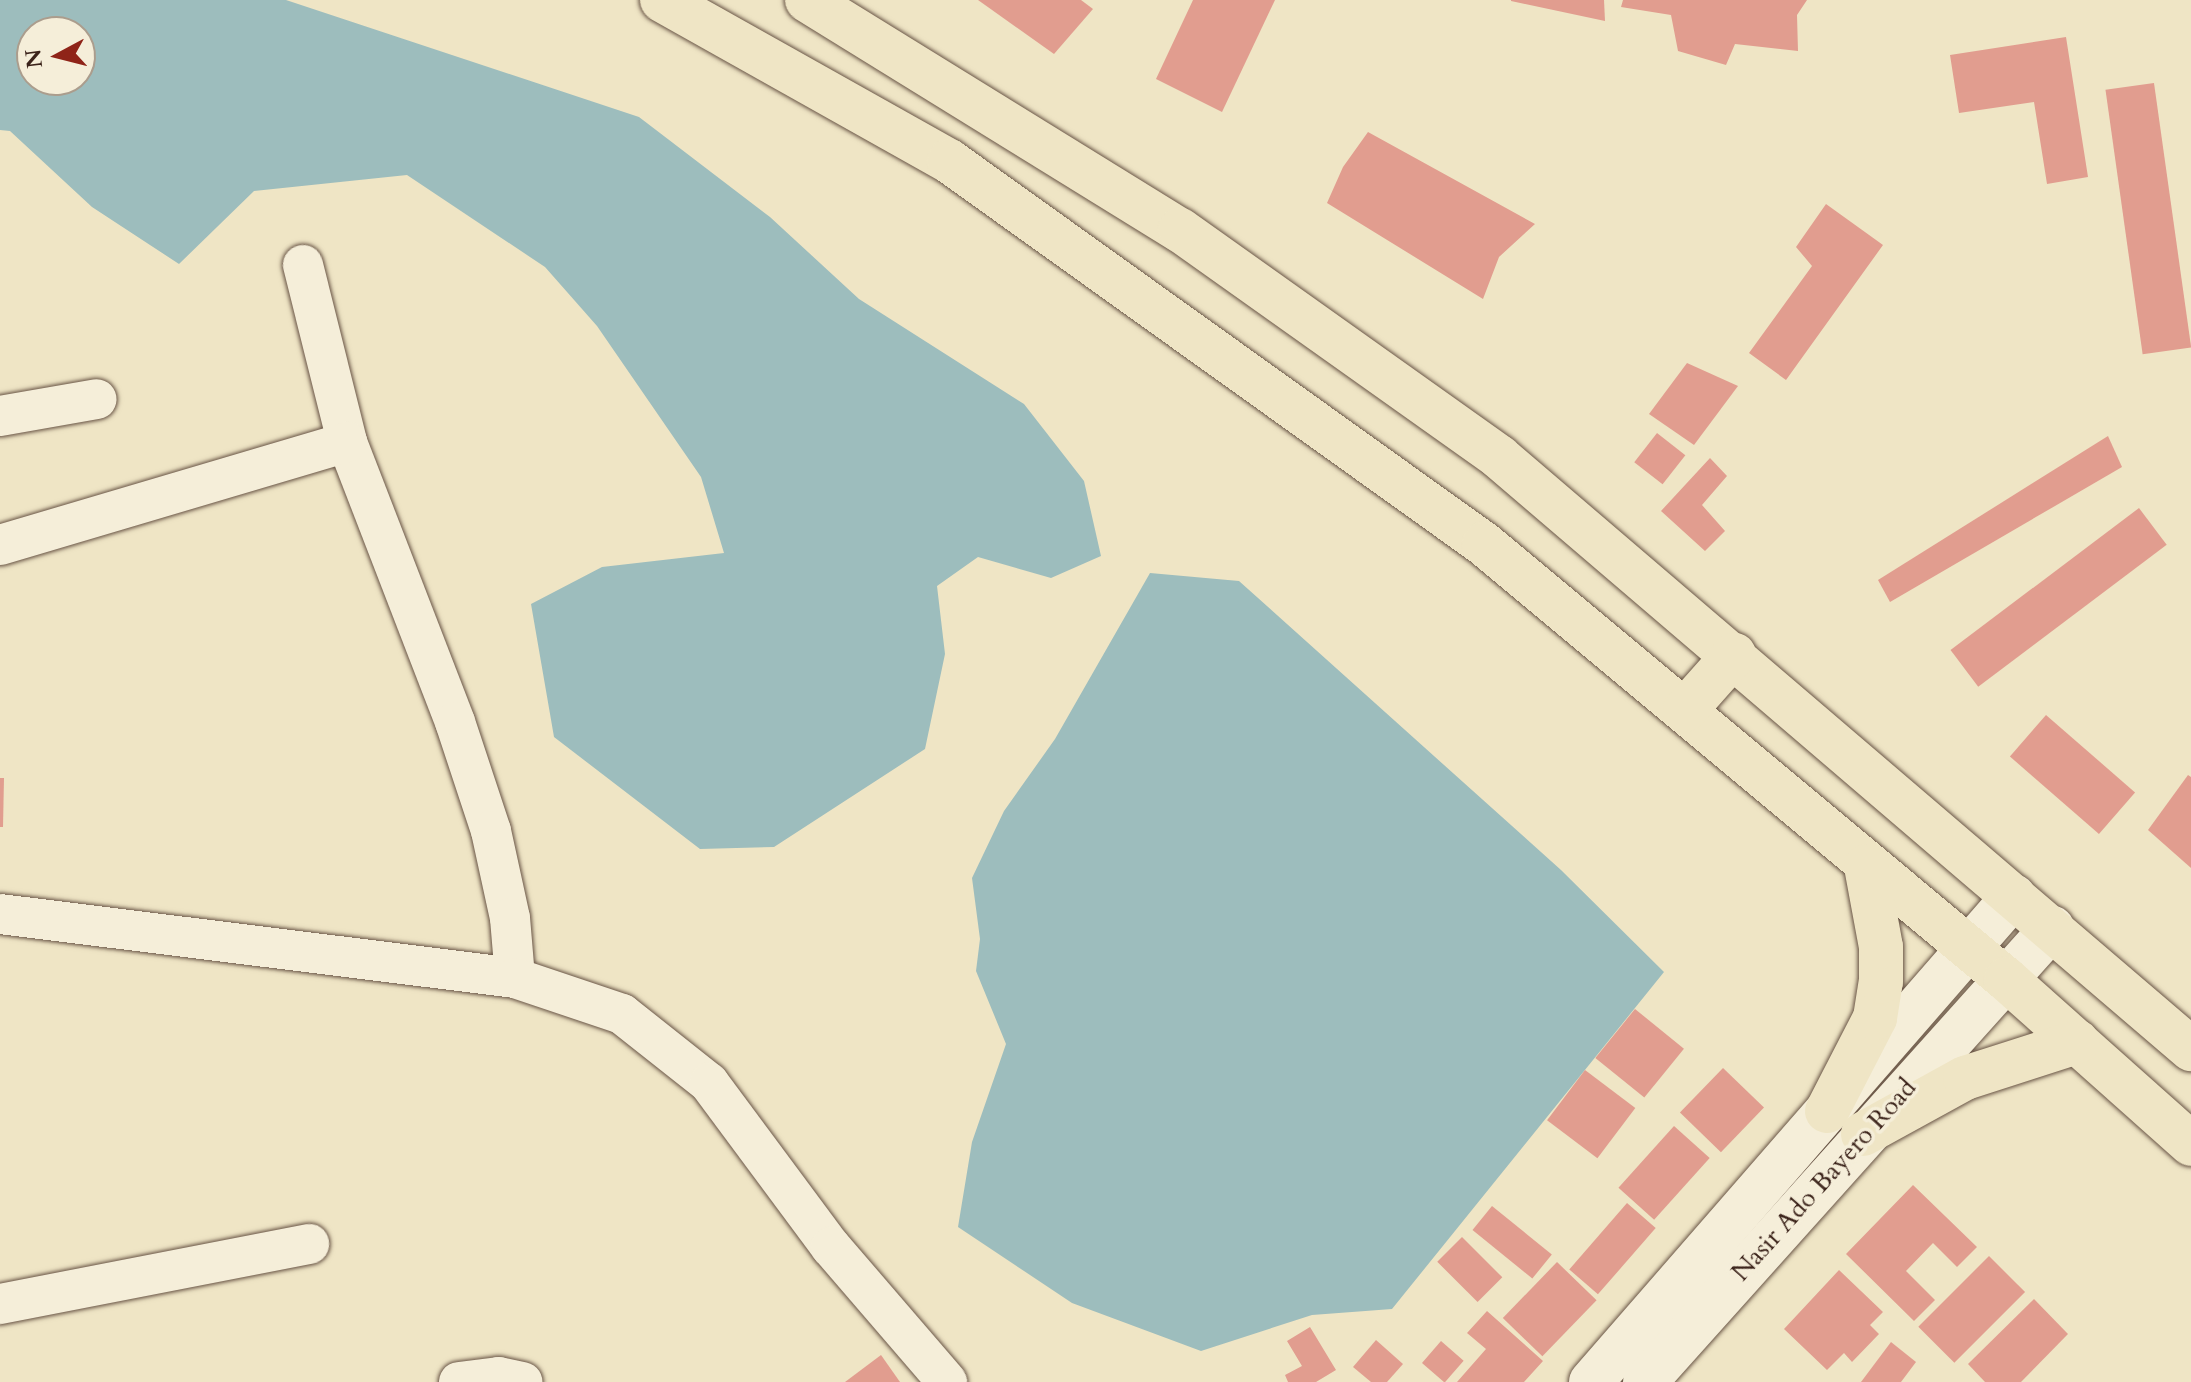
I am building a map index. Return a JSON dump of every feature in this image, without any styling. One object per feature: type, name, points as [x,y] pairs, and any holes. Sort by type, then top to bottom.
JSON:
[{"type":"main road","points":[[662,0],[924,148],[1120,279],[1484,544],[1685,710],[1866,866],[2006,979],[2191,1144]]},
{"type":"main road","points":[[807,0],[955,88],[1180,230],[1499,457],[2191,1049]]},
{"type":"main road","points":[[924,148],[955,88]]},
{"type":"main road","points":[[1685,710],[1734,655]]},
{"type":"main road","points":[[1845,1123],[1875,1018],[1881,982],[1881,947],[1866,866]]},
{"type":"main road","points":[[1845,1123],[1965,1078],[2077,1042]]},
{"type":"street","points":[[303,265],[347,442],[455,722],[491,831],[510,918],[515,978]]},
{"type":"street","points":[[0,416],[97,399]]},
{"type":"street","points":[[0,545],[347,442]]},
{"type":"street","points":[[1591,1382],[1845,1123],[1970,950],[2014,896]]},
{"type":"street","points":[[0,914],[515,978],[622,1014],[709,1083],[831,1247],[947,1382]]},
{"type":"street","name":"Nasir Ado Bayero Road","points":[[1645,1382],[1845,1123],[2006,979],[2052,928]]},
{"type":"street","points":[[0,1304],[309,1244]]},
{"type":"street","points":[[459,1382],[499,1377],[522,1382]]},
{"type":"water","points":[[0,0],[286,0],[639,117],[770,217],[859,299],[1024,404],[1084,481],[1101,556],[1051,578],[978,557],[937,586],[945,654],[925,749],[774,847],[700,849],[554,737],[531,604],[602,567],[724,553],[701,477],[597,326],[545,267],[407,175],[254,191],[179,264],[92,207],[10,131],[0,130]]},
{"type":"water","points":[[1150,573],[1239,581],[1561,870],[1664,972],[1392,1309],[1312,1315],[1201,1351],[1072,1303],[958,1227],[972,1142],[1006,1044],[976,971],[980,939],[972,878],[1004,811],[1055,739]]},
{"type":"building","points":[[978,0],[1081,0],[1093,9],[1054,54]]},
{"type":"building","points":[[1193,0],[1275,0],[1222,112],[1156,79]]},
{"type":"building","points":[[1604,0],[1605,21],[1511,1]]},
{"type":"building","points":[[1623,0],[1807,0],[1797,15],[1798,51],[1735,44],[1726,65],[1678,51],[1671,15],[1621,7]]},
{"type":"building","points":[[2066,37],[2088,177],[2047,184],[2034,102],[1959,113],[1950,55]]},
{"type":"building","points":[[2154,83],[2191,347],[2143,354],[2105,90]]},
{"type":"building","points":[[1368,132],[1535,224],[1499,257],[1483,299],[1327,203],[1343,167]]},
{"type":"building","points":[[1826,204],[1883,245],[1786,380],[1749,353],[1812,266],[1796,247]]},
{"type":"building","points":[[1687,363],[1738,386],[1694,445],[1649,414]]},
{"type":"building","points":[[1657,433],[1685,455],[1663,484],[1634,462]]},
{"type":"building","points":[[2108,436],[2122,467],[1890,602],[1878,580]]},
{"type":"building","points":[[1710,458],[1727,476],[1702,505],[1725,531],[1705,551],[1661,511]]},
{"type":"building","points":[[2139,508],[2167,545],[1978,687],[1951,650]]},
{"type":"building","points":[[2046,715],[2135,792],[2099,834],[2010,757]]},
{"type":"building","points":[[2188,775],[2191,777],[2191,868],[2148,830]]},
{"type":"building","points":[[0,778],[4,778],[3,827],[0,827]]},
{"type":"building","points":[[1635,1009],[1684,1049],[1644,1098],[1595,1058]]},
{"type":"building","points":[[1723,1068],[1764,1108],[1721,1152],[1680,1113]]},
{"type":"building","points":[[1585,1070],[1635,1108],[1597,1158],[1547,1120]]},
{"type":"building","points":[[1674,1126],[1710,1158],[1654,1220],[1618,1188]]},
{"type":"building","points":[[1913,1185],[1977,1247],[1957,1267],[1933,1243],[1906,1271],[1935,1300],[1914,1321],[1846,1254]]},
{"type":"building","points":[[1627,1203],[1656,1228],[1598,1294],[1569,1269]]},
{"type":"building","points":[[1492,1206],[1552,1254],[1532,1279],[1472,1230]]},
{"type":"building","points":[[1462,1237],[1502,1277],[1478,1302],[1437,1262]]},
{"type":"building","points":[[1989,1256],[2025,1292],[1954,1363],[1918,1327]]},
{"type":"building","points":[[1557,1262],[1597,1300],[1542,1356],[1503,1318]]},
{"type":"building","points":[[1839,1270],[1883,1312],[1870,1325],[1879,1334],[1852,1362],[1844,1353],[1827,1370],[1784,1329]]},
{"type":"building","points":[[2034,1299],[2068,1334],[2021,1382],[1985,1382],[1968,1364]]},
{"type":"building","points":[[1487,1311],[1543,1361],[1524,1382],[1457,1382],[1486,1349],[1467,1333]]},
{"type":"building","points":[[1310,1327],[1336,1370],[1316,1382],[1288,1382],[1285,1375],[1302,1366],[1287,1341]]},
{"type":"building","points":[[1376,1340],[1403,1364],[1387,1382],[1371,1382],[1353,1367]]},
{"type":"building","points":[[1441,1341],[1464,1361],[1445,1382],[1422,1363]]},
{"type":"building","points":[[1891,1342],[1916,1362],[1901,1382],[1861,1382]]},
{"type":"building","points":[[881,1355],[900,1382],[845,1382]]}]
